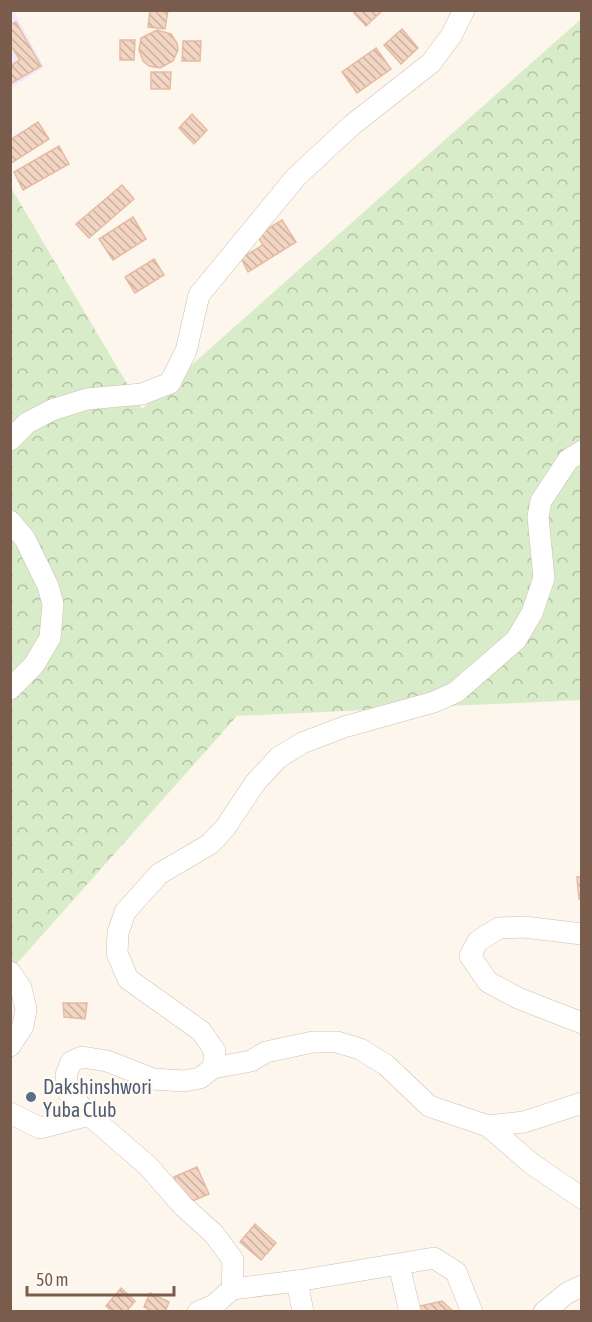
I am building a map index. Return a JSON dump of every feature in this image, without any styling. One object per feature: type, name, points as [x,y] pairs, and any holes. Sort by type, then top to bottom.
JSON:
[{"type":"street","points":[[10,440],[27,423],[52,410],[87,399],[142,394],[170,383],[186,351],[199,295],[296,177],[352,125],[431,63],[451,36],[464,10]]},
{"type":"street","points":[[213,1068],[215,1051],[201,1031],[128,979],[117,953],[118,933],[125,912],[159,874],[210,844],[225,828],[255,783],[278,758],[302,743],[344,727],[434,702],[456,692],[516,640],[532,613],[544,578],[538,517],[541,501],[568,460],[582,451]]},
{"type":"street","points":[[10,521],[25,539],[48,585],[53,604],[50,638],[34,665],[10,689]]},
{"type":"street","points":[[582,934],[524,927],[499,928],[478,941],[470,956],[488,982],[518,998],[582,1023]]},
{"type":"street","points":[[10,972],[21,988],[26,1009],[23,1026],[10,1046]]},
{"type":"street","points":[[232,1289],[233,1260],[214,1234],[183,1206],[148,1166],[89,1116],[69,1093],[66,1075],[71,1062],[82,1057],[107,1061],[153,1079],[184,1081],[200,1078],[213,1068],[251,1061],[266,1052],[313,1042],[338,1042],[360,1049],[386,1065],[429,1106],[488,1126],[532,1164],[582,1198]]},
{"type":"street","points":[[488,1126],[524,1122],[582,1103]]},
{"type":"street","points":[[10,1113],[40,1128],[89,1116]]},
{"type":"street","points":[[198,1311],[214,1305],[232,1289],[297,1281],[434,1258],[456,1272],[472,1311]]},
{"type":"street","points":[[399,1265],[410,1311]]},
{"type":"street","points":[[297,1281],[303,1311]]},
{"type":"street","points":[[544,1311],[567,1293],[582,1287]]},
{"type":"shaded area","points":[[13,10],[44,67],[11,88],[10,11]]},
{"type":"green space","points":[[581,19],[581,700],[237,716],[11,970],[10,186],[142,409]]},
{"type":"building","points":[[150,10],[168,10],[165,29],[148,27]]},
{"type":"building","points":[[357,10],[382,11],[366,26],[354,13]]},
{"type":"building","points":[[16,22],[41,66],[10,84],[10,66],[20,60],[10,44],[10,25]]},
{"type":"building","points":[[402,29],[418,48],[401,64],[384,45]]},
{"type":"building","points":[[157,30],[171,34],[177,43],[178,50],[173,61],[160,68],[149,66],[143,61],[139,50],[141,38]]},
{"type":"building","points":[[120,40],[135,40],[134,60],[120,60]]},
{"type":"building","points":[[183,41],[201,41],[200,61],[182,61]]},
{"type":"building","points":[[376,48],[391,69],[357,93],[342,72]]},
{"type":"building","points":[[151,72],[171,72],[170,89],[151,89]]},
{"type":"building","points":[[192,114],[207,130],[194,144],[179,128]]},
{"type":"building","points":[[38,122],[49,139],[10,164],[10,140]]},
{"type":"building","points":[[59,146],[69,164],[23,190],[14,172]]},
{"type":"building","points":[[122,185],[134,199],[89,238],[76,224]]},
{"type":"building","points":[[133,217],[146,239],[113,260],[99,239]]},
{"type":"building","points":[[282,220],[296,242],[248,272],[241,258],[263,245],[257,235]]},
{"type":"building","points":[[154,259],[164,275],[135,293],[125,277]]},
{"type":"building","points":[[577,877],[582,877],[582,899],[579,899]]},
{"type":"building","points":[[63,1003],[87,1003],[85,1019],[64,1017]]},
{"type":"building","points":[[197,1167],[209,1194],[185,1204],[174,1177]]},
{"type":"building","points":[[255,1224],[276,1243],[261,1260],[240,1242]]},
{"type":"building","points":[[121,1288],[135,1301],[126,1312],[112,1312],[106,1306]]},
{"type":"building","points":[[150,1293],[169,1302],[165,1312],[154,1312],[144,1307]]},
{"type":"building","points":[[442,1301],[454,1312],[412,1312],[411,1308]]},
{"type":"place","name":"Dakshinshwori Yuba Club","points":[[31,1097]]}]
